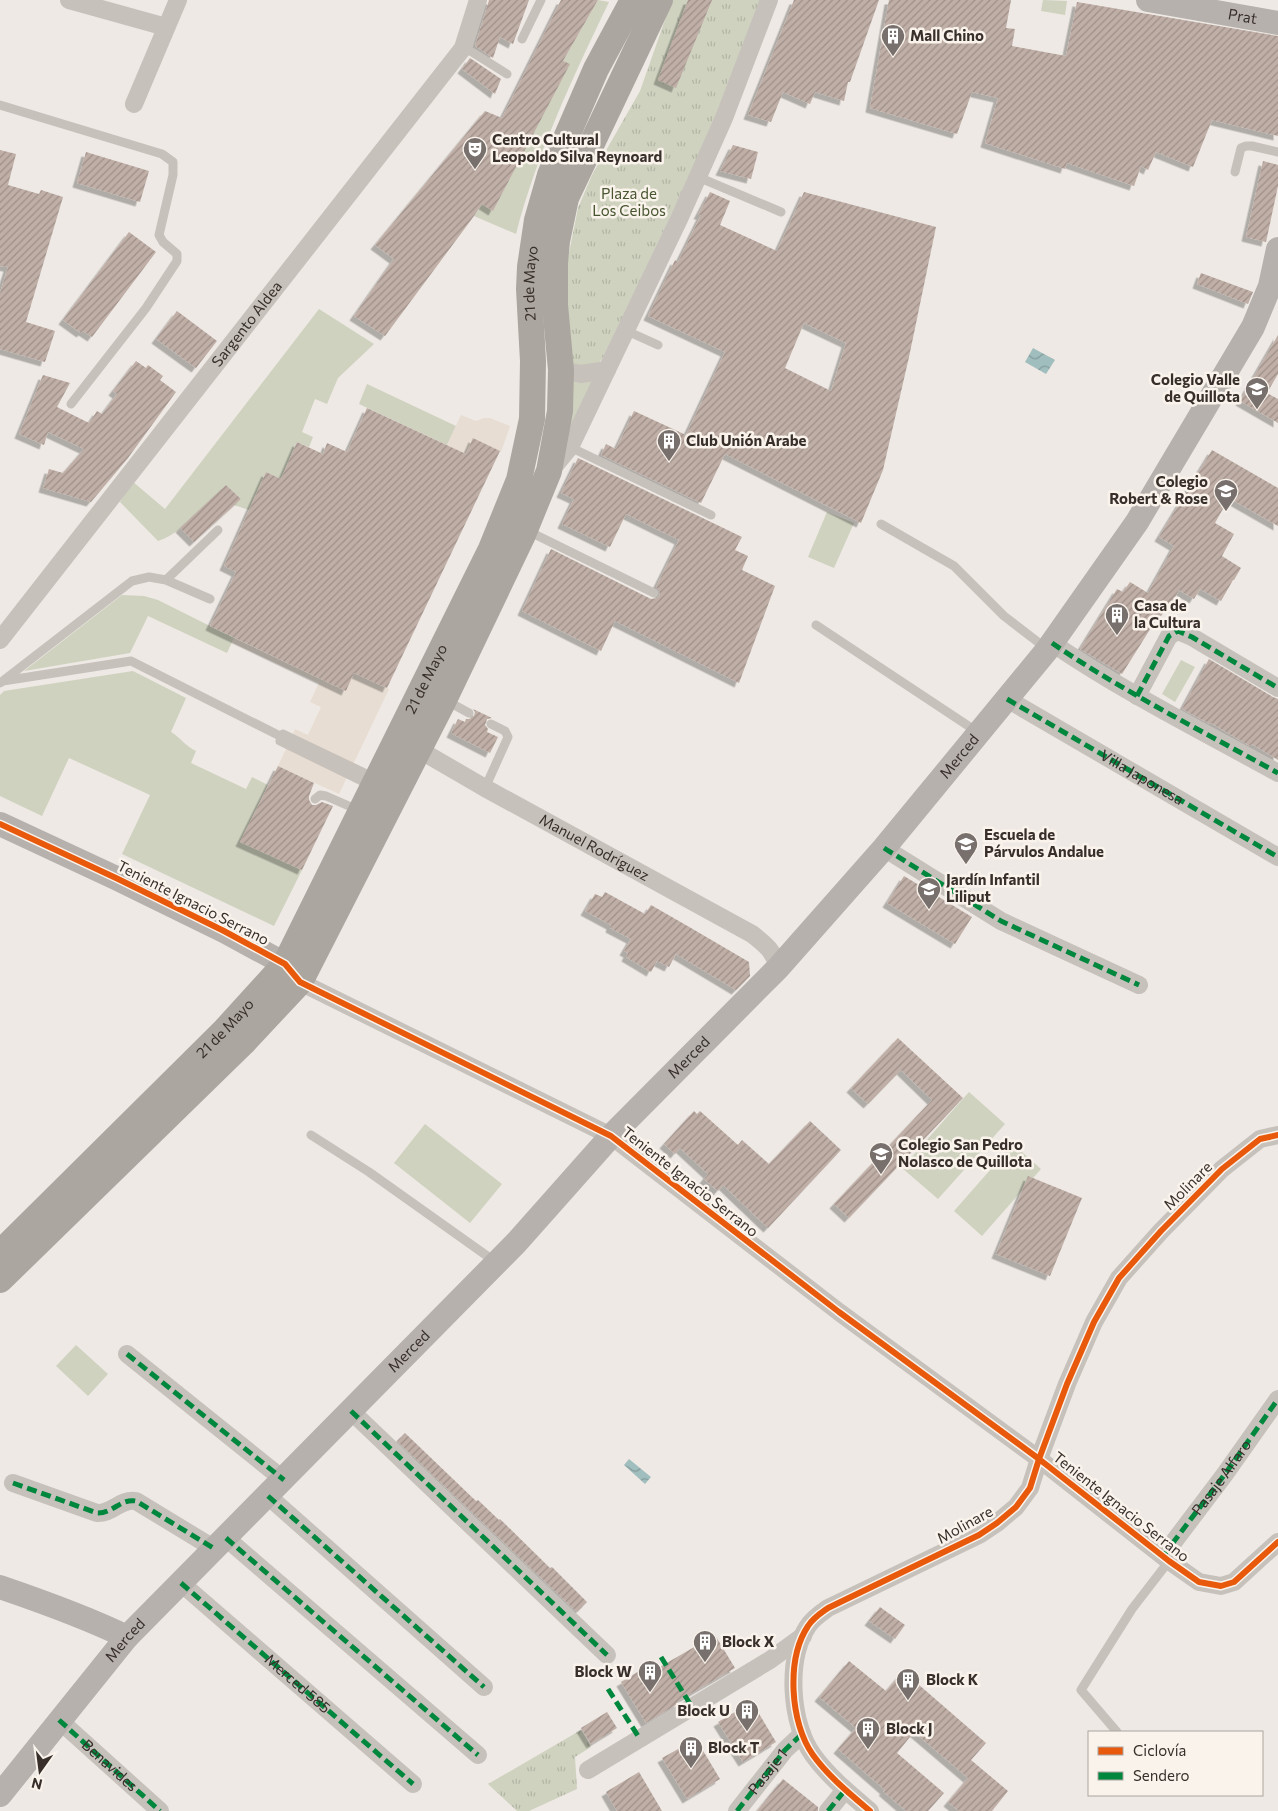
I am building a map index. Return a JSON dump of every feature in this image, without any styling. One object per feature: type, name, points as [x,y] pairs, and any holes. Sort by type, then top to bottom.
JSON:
[{"type":"main road","name":"21 de Mayo","points":[[0,1280],[243,1044],[292,973],[409,744],[519,480],[528,442],[533,407],[534,360],[529,289],[530,267],[537,220],[550,176],[593,78],[633,0]]},
{"type":"main road","name":"21 de Mayo","points":[[0,1253],[224,1031],[292,973],[361,812],[376,783],[444,700],[525,530],[549,471],[560,411],[561,370],[556,313],[555,263],[557,241],[566,198],[660,0]]},
{"type":"main road","name":"Prat","points":[[1148,0],[1278,23]]},
{"type":"main road","name":"Merced","points":[[0,1795],[127,1637],[497,1263],[611,1136],[778,968],[884,848],[1050,646],[1137,522],[1230,368],[1259,314],[1270,286],[1278,249]]},
{"type":"main road","name":"Teniente Ignacio Serrano","points":[[0,824],[224,931],[292,973]]},
{"type":"main road","points":[[0,1588],[60,1607],[127,1637]]},
{"type":"street","points":[[69,0],[166,27]]},
{"type":"street","points":[[134,104],[178,0]]},
{"type":"street","name":"Sargento Aldea","points":[[0,640],[463,48],[478,0]]},
{"type":"street","name":"21 de Mayo","points":[[549,471],[570,447],[698,177],[724,118],[769,0]]},
{"type":"street","points":[[561,370],[581,374],[607,370]]},
{"type":"street","points":[[1137,696],[1170,636],[1178,631],[1192,637],[1278,688]]},
{"type":"street","points":[[1050,646],[1278,773]]},
{"type":"street","name":"Villa Japonesa","points":[[1007,699],[1278,857]]},
{"type":"street","name":"Manuel Rodríguez","points":[[409,744],[485,788],[752,934],[770,948],[776,958],[778,968]]},
{"type":"street","points":[[884,848],[1001,921],[1139,985]]},
{"type":"street","name":"Teniente Ignacio Serrano","points":[[292,973],[611,1136],[839,1312],[1039,1459],[1199,1582],[1221,1586],[1234,1582],[1278,1542]]},
{"type":"street","name":"Molinare","points":[[870,1811],[823,1768],[812,1754],[802,1734],[794,1698],[797,1655],[809,1625],[828,1608],[979,1535],[1016,1507],[1030,1488],[1067,1384],[1094,1322],[1119,1278],[1222,1169],[1260,1139],[1278,1135]]},
{"type":"street","points":[[127,1354],[276,1488],[484,1687]]},
{"type":"street","name":"Pasaje Alfaro","points":[[1166,1558],[1278,1399]]},
{"type":"street","points":[[351,1411],[607,1655]]},
{"type":"street","points":[[13,1484],[97,1513],[108,1512],[128,1500],[136,1501],[220,1544],[478,1755]]},
{"type":"street","name":"Merced 585","points":[[180,1584],[413,1784]]},
{"type":"street","points":[[588,1770],[770,1660],[803,1636]]},
{"type":"street","name":"Benavides","points":[[59,1720],[160,1811]]},
{"type":"street","name":"Pasaje 1","points":[[737,1811],[785,1750],[802,1734]]},
{"type":"street","points":[[828,1811],[845,1790]]},
{"type":"lane","points":[[522,39],[541,0]]},
{"type":"lane","points":[[463,48],[507,74]]},
{"type":"lane","points":[[0,105],[162,154],[173,162],[174,175],[159,235],[163,242],[177,254],[178,261],[146,308],[71,404]]},
{"type":"lane","points":[[1235,172],[1241,148],[1246,146],[1278,152]]},
{"type":"lane","points":[[698,177],[781,212]]},
{"type":"lane","points":[[626,331],[658,345]]},
{"type":"lane","points":[[570,447],[711,515]]},
{"type":"lane","points":[[881,524],[954,566],[1004,616],[1050,646]]},
{"type":"lane","points":[[166,580],[218,530]]},
{"type":"lane","points":[[525,530],[654,593]]},
{"type":"lane","points":[[2,682],[132,581],[149,577],[166,580],[210,599]]},
{"type":"lane","points":[[816,625],[979,733]]},
{"type":"lane","points":[[2,682],[131,661],[376,783]]},
{"type":"lane","points":[[444,700],[469,713]]},
{"type":"lane","points":[[485,788],[508,737],[505,731],[491,724]]},
{"type":"lane","points":[[315,799],[320,795],[326,796],[361,812]]},
{"type":"lane","points":[[311,1135],[369,1172],[497,1263]]},
{"type":"lane","points":[[1117,1731],[1081,1690],[1166,1558]]},
{"type":"green space","points":[[598,0],[609,2],[569,87],[545,145],[516,234],[474,216],[482,204],[493,211],[531,137],[563,61]]},
{"type":"green space","name":"Plaza de Los Ceibos","points":[[672,0],[762,0],[726,97],[607,352],[599,363],[588,368],[570,363],[567,352],[568,258],[578,208],[592,175],[640,91]]},
{"type":"green space","points":[[1043,0],[1067,1],[1065,15],[1041,11]]},
{"type":"green space","points":[[319,309],[374,344],[338,378],[327,404],[315,399],[302,432],[313,437],[309,447],[297,442],[281,479],[266,472],[249,510],[234,505],[241,499],[226,485],[185,525],[158,541],[120,502],[132,481],[165,509]]},
{"type":"green space","points":[[567,380],[596,381],[566,440]]},
{"type":"green space","points":[[367,384],[456,426],[447,445],[359,404]]},
{"type":"green space","points":[[827,512],[854,523],[834,568],[808,557]]},
{"type":"green space","points":[[122,595],[144,596],[158,600],[234,638],[227,653],[148,616],[130,653],[24,671]]},
{"type":"green space","points":[[1181,660],[1195,667],[1175,702],[1162,694]]},
{"type":"green space","points":[[133,671],[186,698],[171,732],[196,751],[191,763],[246,789],[252,777],[268,785],[241,842],[302,870],[274,926],[122,854],[150,795],[69,758],[42,816],[0,796],[0,695],[4,691]]},
{"type":"green space","points":[[969,1092],[1005,1124],[938,1199],[902,1168]]},
{"type":"green space","points":[[425,1124],[502,1184],[470,1223],[394,1163]]},
{"type":"green space","points":[[1013,1144],[1041,1169],[982,1236],[954,1211]]},
{"type":"green space","points":[[76,1345],[108,1374],[88,1396],[56,1366]]},
{"type":"green space","points":[[581,1730],[591,1747],[575,1757],[577,1789],[529,1811],[517,1811],[488,1784]]},
{"type":"shaded area","points":[[461,415],[476,421],[490,418],[510,426],[501,452],[474,438],[466,454],[447,445]]},
{"type":"shaded area","points":[[234,638],[346,691],[354,673],[389,689],[339,794],[278,766],[287,747],[319,747],[293,734],[295,729],[308,735],[321,707],[310,702],[319,683],[232,643]]},
{"type":"water","points":[[1033,348],[1055,360],[1046,374],[1025,362]]},
{"type":"water","points":[[629,1459],[651,1477],[645,1484],[624,1465]]},
{"type":"building","points":[[489,0],[529,0],[513,44],[500,37],[493,58],[475,46]]},
{"type":"building","name":"Centro Cultural Leopoldo Silva Reynoard","points":[[561,0],[598,0],[563,61],[570,64],[493,211],[482,204],[385,336],[354,316],[394,259],[375,245],[485,111],[502,118]]},
{"type":"building","points":[[688,0],[712,0],[676,88],[658,80]]},
{"type":"building","points":[[794,0],[879,0],[850,82],[848,82],[844,101],[815,92],[810,104],[783,92],[771,122],[748,115]]},
{"type":"building","points":[[889,0],[1011,0],[1006,28],[1015,29],[1012,46],[1066,56],[1077,2],[1278,36],[1278,136],[1212,120],[1193,167],[1156,152],[1148,170],[1141,166],[1134,186],[1067,163],[1065,169],[985,143],[998,98],[972,92],[957,134],[870,108]]},
{"type":"building","points":[[470,58],[501,79],[495,94],[462,69]]},
{"type":"building","points":[[733,145],[758,152],[751,179],[720,171]]},
{"type":"building","points":[[0,150],[16,154],[8,185],[39,194],[41,190],[63,197],[26,322],[55,331],[45,362],[0,349],[0,293],[8,267],[0,266]]},
{"type":"building","points":[[86,152],[149,171],[140,202],[77,183]]},
{"type":"building","points":[[1263,161],[1278,165],[1278,186],[1266,242],[1246,237]]},
{"type":"building","points":[[710,192],[730,201],[720,225],[777,251],[804,192],[936,227],[883,470],[861,523],[725,454],[701,503],[601,455],[606,444],[616,449],[634,411],[686,435],[725,352],[648,316],[675,260],[678,262],[701,215],[698,215]],"holes":[[[804,323],[846,343],[831,391],[785,368]]]},
{"type":"building","points":[[129,232],[156,252],[92,337],[83,331],[81,333],[63,320]]},
{"type":"building","points":[[1201,273],[1253,292],[1248,304],[1197,284]]},
{"type":"building","points":[[177,311],[217,341],[196,368],[156,339]]},
{"type":"building","points":[[1278,335],[1278,374],[1267,393],[1278,399],[1278,423],[1240,401]]},
{"type":"building","points":[[136,361],[146,368],[148,365],[163,376],[160,380],[176,392],[128,458],[91,502],[43,488],[49,469],[63,473],[84,449],[48,432],[44,445],[19,434],[43,375],[70,383],[57,407],[89,423],[97,411],[102,414],[117,394],[113,391]]},
{"type":"building","points":[[367,408],[466,454],[473,438],[500,451],[387,688],[354,673],[346,691],[210,626],[236,572],[224,566],[266,472],[281,479],[297,442],[323,454],[327,443],[347,452]]},
{"type":"building","points":[[1212,450],[1278,488],[1278,526],[1229,498],[1215,523],[1234,534],[1222,556],[1241,568],[1234,580],[1221,601],[1200,589],[1194,599],[1179,590],[1161,616],[1159,615],[1122,674],[1080,649],[1117,589],[1123,592],[1130,582],[1148,593],[1174,546],[1159,537]]},
{"type":"building","points":[[578,458],[742,537],[735,550],[748,556],[742,570],[775,586],[739,683],[615,621],[601,651],[522,611],[551,549],[651,599],[657,598],[660,595],[656,587],[679,540],[626,514],[610,547],[562,524],[574,499],[561,493]]},
{"type":"building","points":[[226,485],[241,499],[194,542],[180,528]]},
{"type":"building","points":[[1209,659],[1278,699],[1278,760],[1252,744],[1250,746],[1211,723],[1182,709]]},
{"type":"building","points":[[473,709],[492,718],[487,719],[485,725],[488,729],[487,732],[498,737],[490,753],[451,733],[458,719],[465,722],[466,719],[474,716],[475,712]]},
{"type":"building","points":[[278,766],[314,783],[309,796],[312,805],[322,802],[333,806],[302,870],[240,842]]},
{"type":"building","name":"Jardín Infantil Liliput","points":[[904,876],[972,917],[955,944],[887,903]]},
{"type":"building","points":[[605,892],[645,914],[651,905],[691,928],[749,962],[750,976],[736,990],[676,954],[669,967],[657,961],[651,972],[626,957],[628,953],[624,951],[631,939],[610,928],[611,925],[585,911],[595,894],[602,897]]},
{"type":"building","points":[[898,1038],[963,1098],[849,1218],[834,1204],[932,1100],[901,1070],[868,1104],[851,1088]]},
{"type":"building","points":[[694,1111],[697,1114],[700,1111],[738,1145],[742,1140],[769,1164],[810,1121],[841,1150],[768,1228],[723,1185],[718,1191],[704,1179],[708,1174],[680,1148],[675,1154],[664,1144]]},
{"type":"building","points":[[1028,1176],[1082,1198],[1050,1276],[996,1254]]},
{"type":"building","points":[[405,1433],[476,1501],[478,1500],[500,1519],[550,1568],[552,1567],[587,1602],[577,1612],[397,1441]]},
{"type":"building","points":[[880,1607],[905,1625],[895,1639],[869,1621]]},
{"type":"building","points":[[715,1635],[735,1668],[678,1701],[679,1703],[646,1723],[621,1682],[654,1662],[658,1668]]},
{"type":"building","points":[[849,1661],[886,1691],[903,1671],[986,1743],[971,1760],[1008,1791],[992,1811],[959,1811],[948,1802],[968,1778],[914,1732],[897,1753],[944,1793],[928,1811],[906,1811],[838,1749],[856,1728],[819,1697]]},
{"type":"building","name":"Block U","points":[[752,1702],[776,1742],[743,1762],[718,1722]]},
{"type":"building","points":[[607,1712],[617,1728],[591,1744],[581,1728]]},
{"type":"building","name":"Block T","points":[[696,1739],[720,1779],[687,1799],[662,1758]]},
{"type":"building","points":[[639,1772],[662,1811],[617,1811],[606,1792]]},
{"type":"building","points":[[783,1779],[818,1807],[818,1811],[757,1811]]},
{"type":"marked path","points":[[1137,696],[1169,636],[1178,631],[1192,637],[1278,688]]},
{"type":"marked path","points":[[1052,643],[1135,695],[1278,773]]},
{"type":"marked path","points":[[1007,699],[1278,857]]},
{"type":"marked path","points":[[884,848],[1001,921],[1139,985]]},
{"type":"marked path","points":[[127,1354],[284,1480]]},
{"type":"marked path","points":[[1163,1556],[1225,1474],[1278,1399]]},
{"type":"marked path","points":[[351,1411],[607,1655]]},
{"type":"marked path","points":[[13,1483],[97,1513],[102,1513],[126,1502],[136,1501],[215,1549]]},
{"type":"marked path","points":[[268,1496],[484,1687]]},
{"type":"marked path","points":[[226,1538],[478,1755]]},
{"type":"marked path","points":[[181,1583],[413,1784]]},
{"type":"marked path","points":[[661,1657],[692,1707]]},
{"type":"marked path","points":[[608,1689],[640,1739]]},
{"type":"marked path","points":[[59,1720],[160,1811]]},
{"type":"marked path","points":[[737,1811],[785,1750],[802,1734]]},
{"type":"marked path","points":[[828,1811],[845,1790]]},
{"type":"cycle path","points":[[0,824],[224,931],[285,964],[300,982],[611,1136],[839,1312],[1039,1459],[1169,1561],[1199,1582],[1221,1586],[1234,1582],[1278,1542]]},
{"type":"cycle path","points":[[870,1811],[819,1763],[805,1742],[799,1726],[794,1691],[794,1673],[796,1656],[808,1626],[828,1608],[979,1535],[1016,1507],[1030,1488],[1067,1384],[1094,1322],[1119,1278],[1161,1231],[1222,1169],[1260,1139],[1278,1135]]},
{"type":"place","name":"Mall Chino","points":[[893,57]]},
{"type":"place","name":"Centro Cultural Leopoldo Silva Reynoard","points":[[475,170]]},
{"type":"place","name":"Colegio Valle de Quillota","points":[[1257,410]]},
{"type":"place","name":"Club Unión Arabe","points":[[669,462]]},
{"type":"place","name":"Colegio Robert & Rose","points":[[1226,512]]},
{"type":"place","name":"Casa de la Cultura","points":[[1117,636]]},
{"type":"place","name":"Escuela de Párvulos Andalue","points":[[966,865]]},
{"type":"place","name":"Jardín Infantil Liliput","points":[[929,910]]},
{"type":"place","name":"Colegio San Pedro Nolasco de Quillota","points":[[881,1175]]},
{"type":"place","name":"Block X","points":[[705,1663]]},
{"type":"place","name":"Block W","points":[[650,1693]]},
{"type":"place","name":"Block K","points":[[908,1701]]},
{"type":"place","name":"Block U","points":[[747,1732]]},
{"type":"place","name":"Block J","points":[[868,1750]]},
{"type":"place","name":"Block T","points":[[691,1769]]}]
